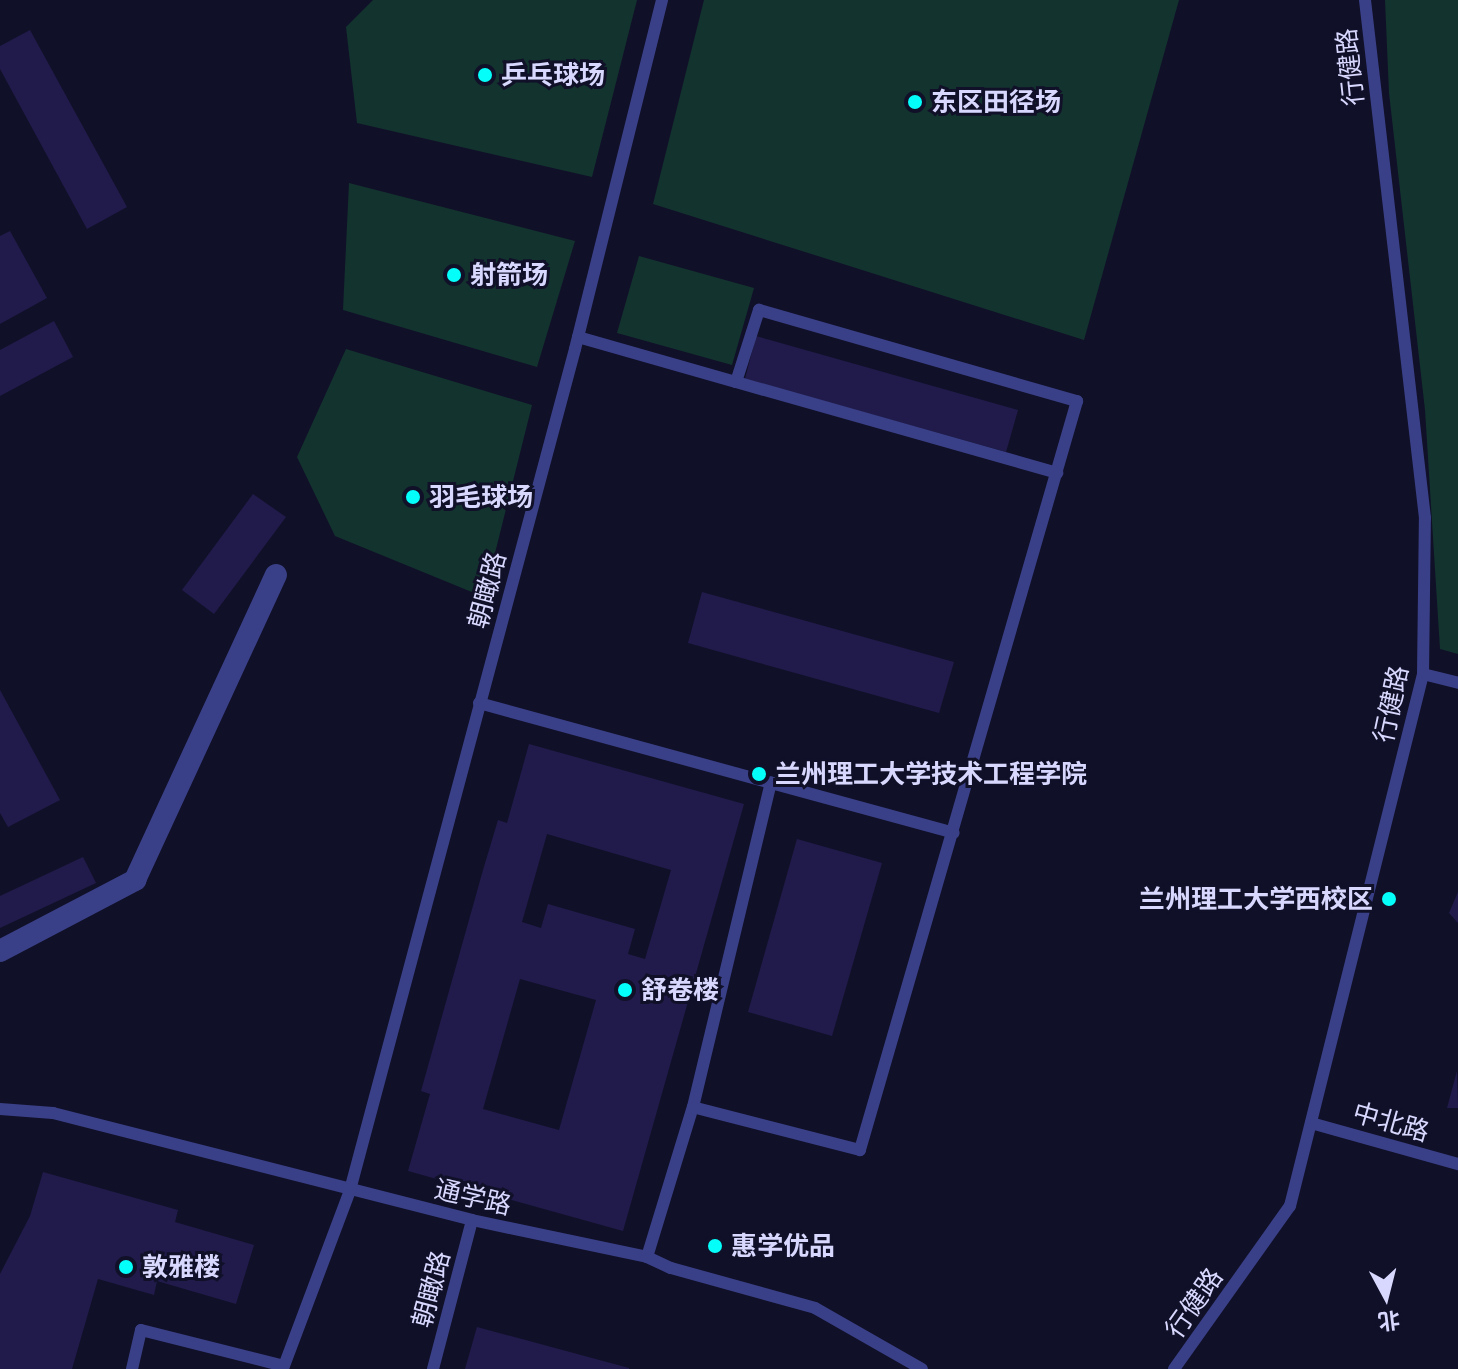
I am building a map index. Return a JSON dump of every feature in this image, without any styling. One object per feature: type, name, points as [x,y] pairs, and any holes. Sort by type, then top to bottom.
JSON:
[{"type":"street","points":[[0,951],[135,880],[276,575]]},
{"type":"lane","name":"朝瞰路","points":[[132,1369],[141,1330],[284,1366],[350,1190],[578,337],[662,0]]},
{"type":"lane","name":"行健路","points":[[1174,1369],[1290,1206],[1423,674],[1425,518],[1365,0]]},
{"type":"lane","points":[[693,1107],[860,1150],[1077,401],[759,310],[736,382]]},
{"type":"lane","points":[[578,337],[1057,473]]},
{"type":"lane","points":[[1423,674],[1458,683]]},
{"type":"lane","points":[[479,703],[953,833]]},
{"type":"lane","points":[[647,1257],[693,1107],[771,782]]},
{"type":"lane","name":"通学路","points":[[0,1109],[53,1113],[472,1220],[647,1257],[671,1268],[815,1308],[922,1369]]},
{"type":"lane","name":"中北路","points":[[1311,1123],[1458,1164]]},
{"type":"lane","name":"朝瞰路","points":[[433,1369],[472,1220]]},
{"type":"green space","name":"乒乓球场","points":[[373,0],[637,0],[592,177],[357,123],[346,27]]},
{"type":"green space","name":"东区田径场","points":[[704,0],[1179,0],[1084,340],[653,204]]},
{"type":"green space","points":[[1385,0],[1458,0],[1458,654],[1440,649],[1425,410],[1389,93]]},
{"type":"green space","name":"射箭场","points":[[349,183],[575,241],[537,367],[343,310]]},
{"type":"green space","points":[[639,256],[754,288],[732,365],[617,333]]},
{"type":"green space","name":"羽毛球场","points":[[346,349],[532,405],[484,597],[335,536],[297,457]]},
{"type":"building","points":[[30,30],[127,207],[87,229],[0,69],[0,46]]},
{"type":"building","points":[[10,231],[47,298],[0,324],[0,236]]},
{"type":"building","points":[[54,321],[73,357],[0,396],[0,350]]},
{"type":"building","points":[[756,336],[1018,410],[1006,452],[745,379]]},
{"type":"building","points":[[253,494],[286,517],[214,614],[182,590]]},
{"type":"building","points":[[702,592],[954,662],[939,713],[688,643]]},
{"type":"building","points":[[0,690],[60,800],[8,827],[0,813]]},
{"type":"building","name":"舒卷楼","points":[[529,744],[744,804],[623,1231],[408,1171],[430,1094],[421,1091],[483,870],[498,820],[507,823]],"holes":[[[547,834],[671,870],[645,959],[628,954],[635,929],[548,904],[541,928],[522,922]],[[520,979],[596,1000],[559,1130],[483,1109]]]},
{"type":"building","points":[[797,839],[882,863],[832,1036],[748,1012]]},
{"type":"building","points":[[83,857],[96,883],[0,928],[0,896]]},
{"type":"building","points":[[1458,892],[1458,923],[1449,913]]},
{"type":"building","points":[[1457,1071],[1458,1108],[1447,1108]]},
{"type":"building","name":"敦雅楼","points":[[43,1172],[178,1210],[175,1222],[254,1245],[236,1304],[157,1281],[154,1295],[98,1279],[72,1369],[0,1369],[0,1274],[30,1216]]},
{"type":"building","points":[[477,1327],[629,1368],[629,1369],[465,1369]]},
{"type":"place","name":"乒乓球场","points":[[485,75]]},
{"type":"place","name":"东区田径场","points":[[915,102]]},
{"type":"place","name":"射箭场","points":[[454,275]]},
{"type":"place","name":"羽毛球场","points":[[413,497]]},
{"type":"place","name":"兰州理工大学技术工程学院","points":[[759,774]]},
{"type":"place","name":"兰州理工大学西校区","points":[[1389,899]]},
{"type":"place","name":"舒卷楼","points":[[625,990]]},
{"type":"place","name":"惠学优品","points":[[715,1246]]},
{"type":"place","name":"敦雅楼","points":[[126,1267]]}]
